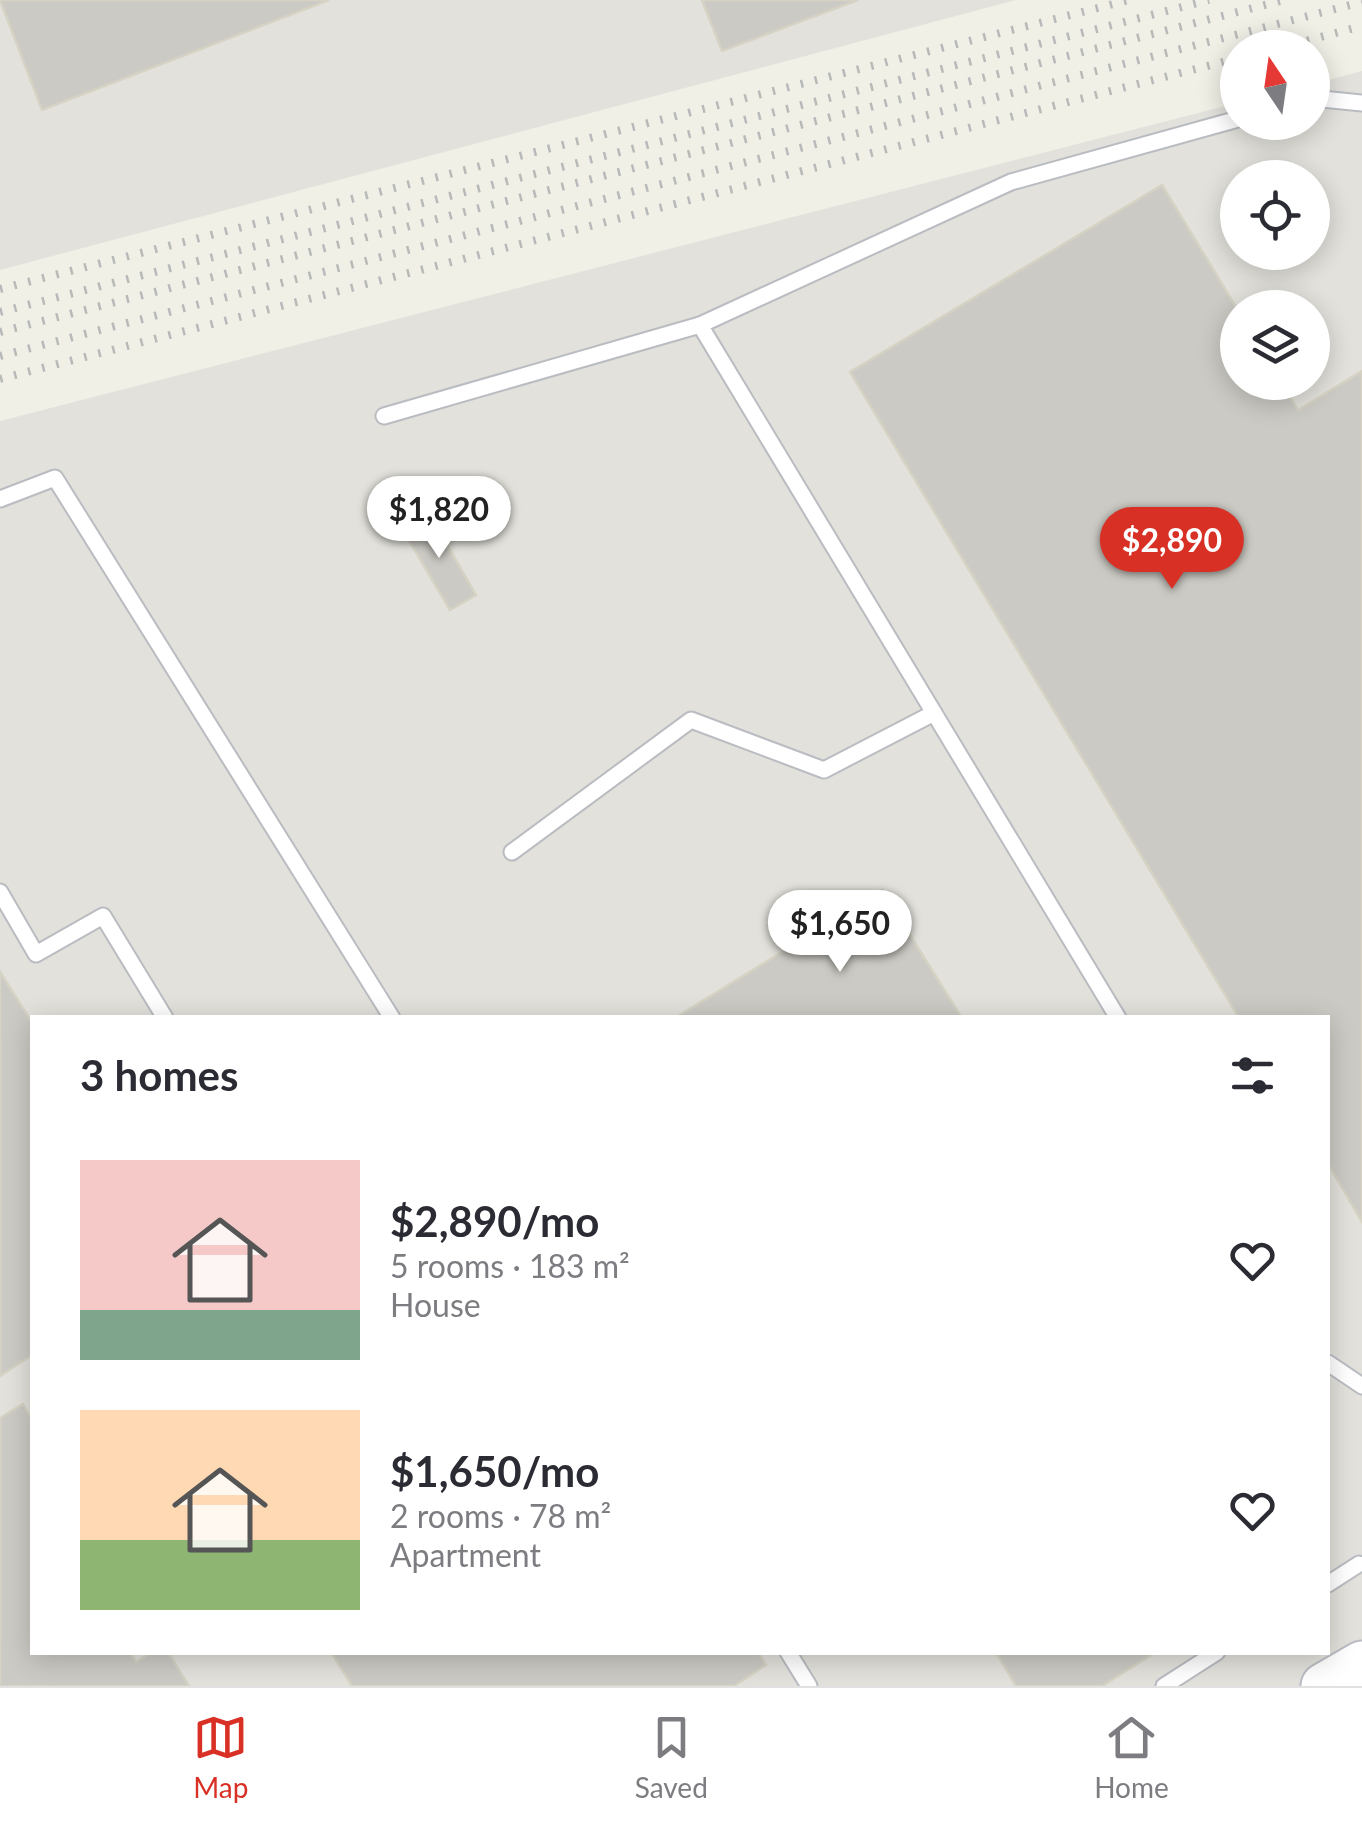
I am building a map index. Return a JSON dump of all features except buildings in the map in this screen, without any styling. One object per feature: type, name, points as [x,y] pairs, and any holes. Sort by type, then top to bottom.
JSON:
[{"type":"lane","points":[[1330,100],[1362,103]]},
{"type":"lane","points":[[384,416],[700,325],[1011,182],[1220,123]]},
{"type":"lane","points":[[700,325],[1116,1015]]},
{"type":"lane","points":[[0,499],[54,478],[390,1015]]},
{"type":"lane","points":[[512,852],[692,720],[824,770],[934,713]]},
{"type":"lane","points":[[0,892],[36,954],[103,916],[163,1015]]},
{"type":"lane","points":[[1330,1364],[1362,1386]]},
{"type":"lane","points":[[1330,1583],[1359,1564]]},
{"type":"lane","points":[[790,1655],[809,1686]]},
{"type":"lane","points":[[1164,1686],[1213,1655]]},
{"type":"shaded area","points":[[0,0],[1016,0],[0,270]]},
{"type":"shaded area","points":[[1362,71],[1362,1686],[0,1686],[0,421],[1220,107],[1220,140],[1330,140],[1330,79]]},
{"type":"railway","points":[[0,289],[1129,0]]},
{"type":"railway","points":[[0,312],[1209,0]]},
{"type":"railway","points":[[0,332],[1284,0]]},
{"type":"railway","points":[[0,356],[1362,2]]},
{"type":"railway","points":[[1330,34],[1362,26]]},
{"type":"railway","points":[[0,379],[1220,63]]}]
